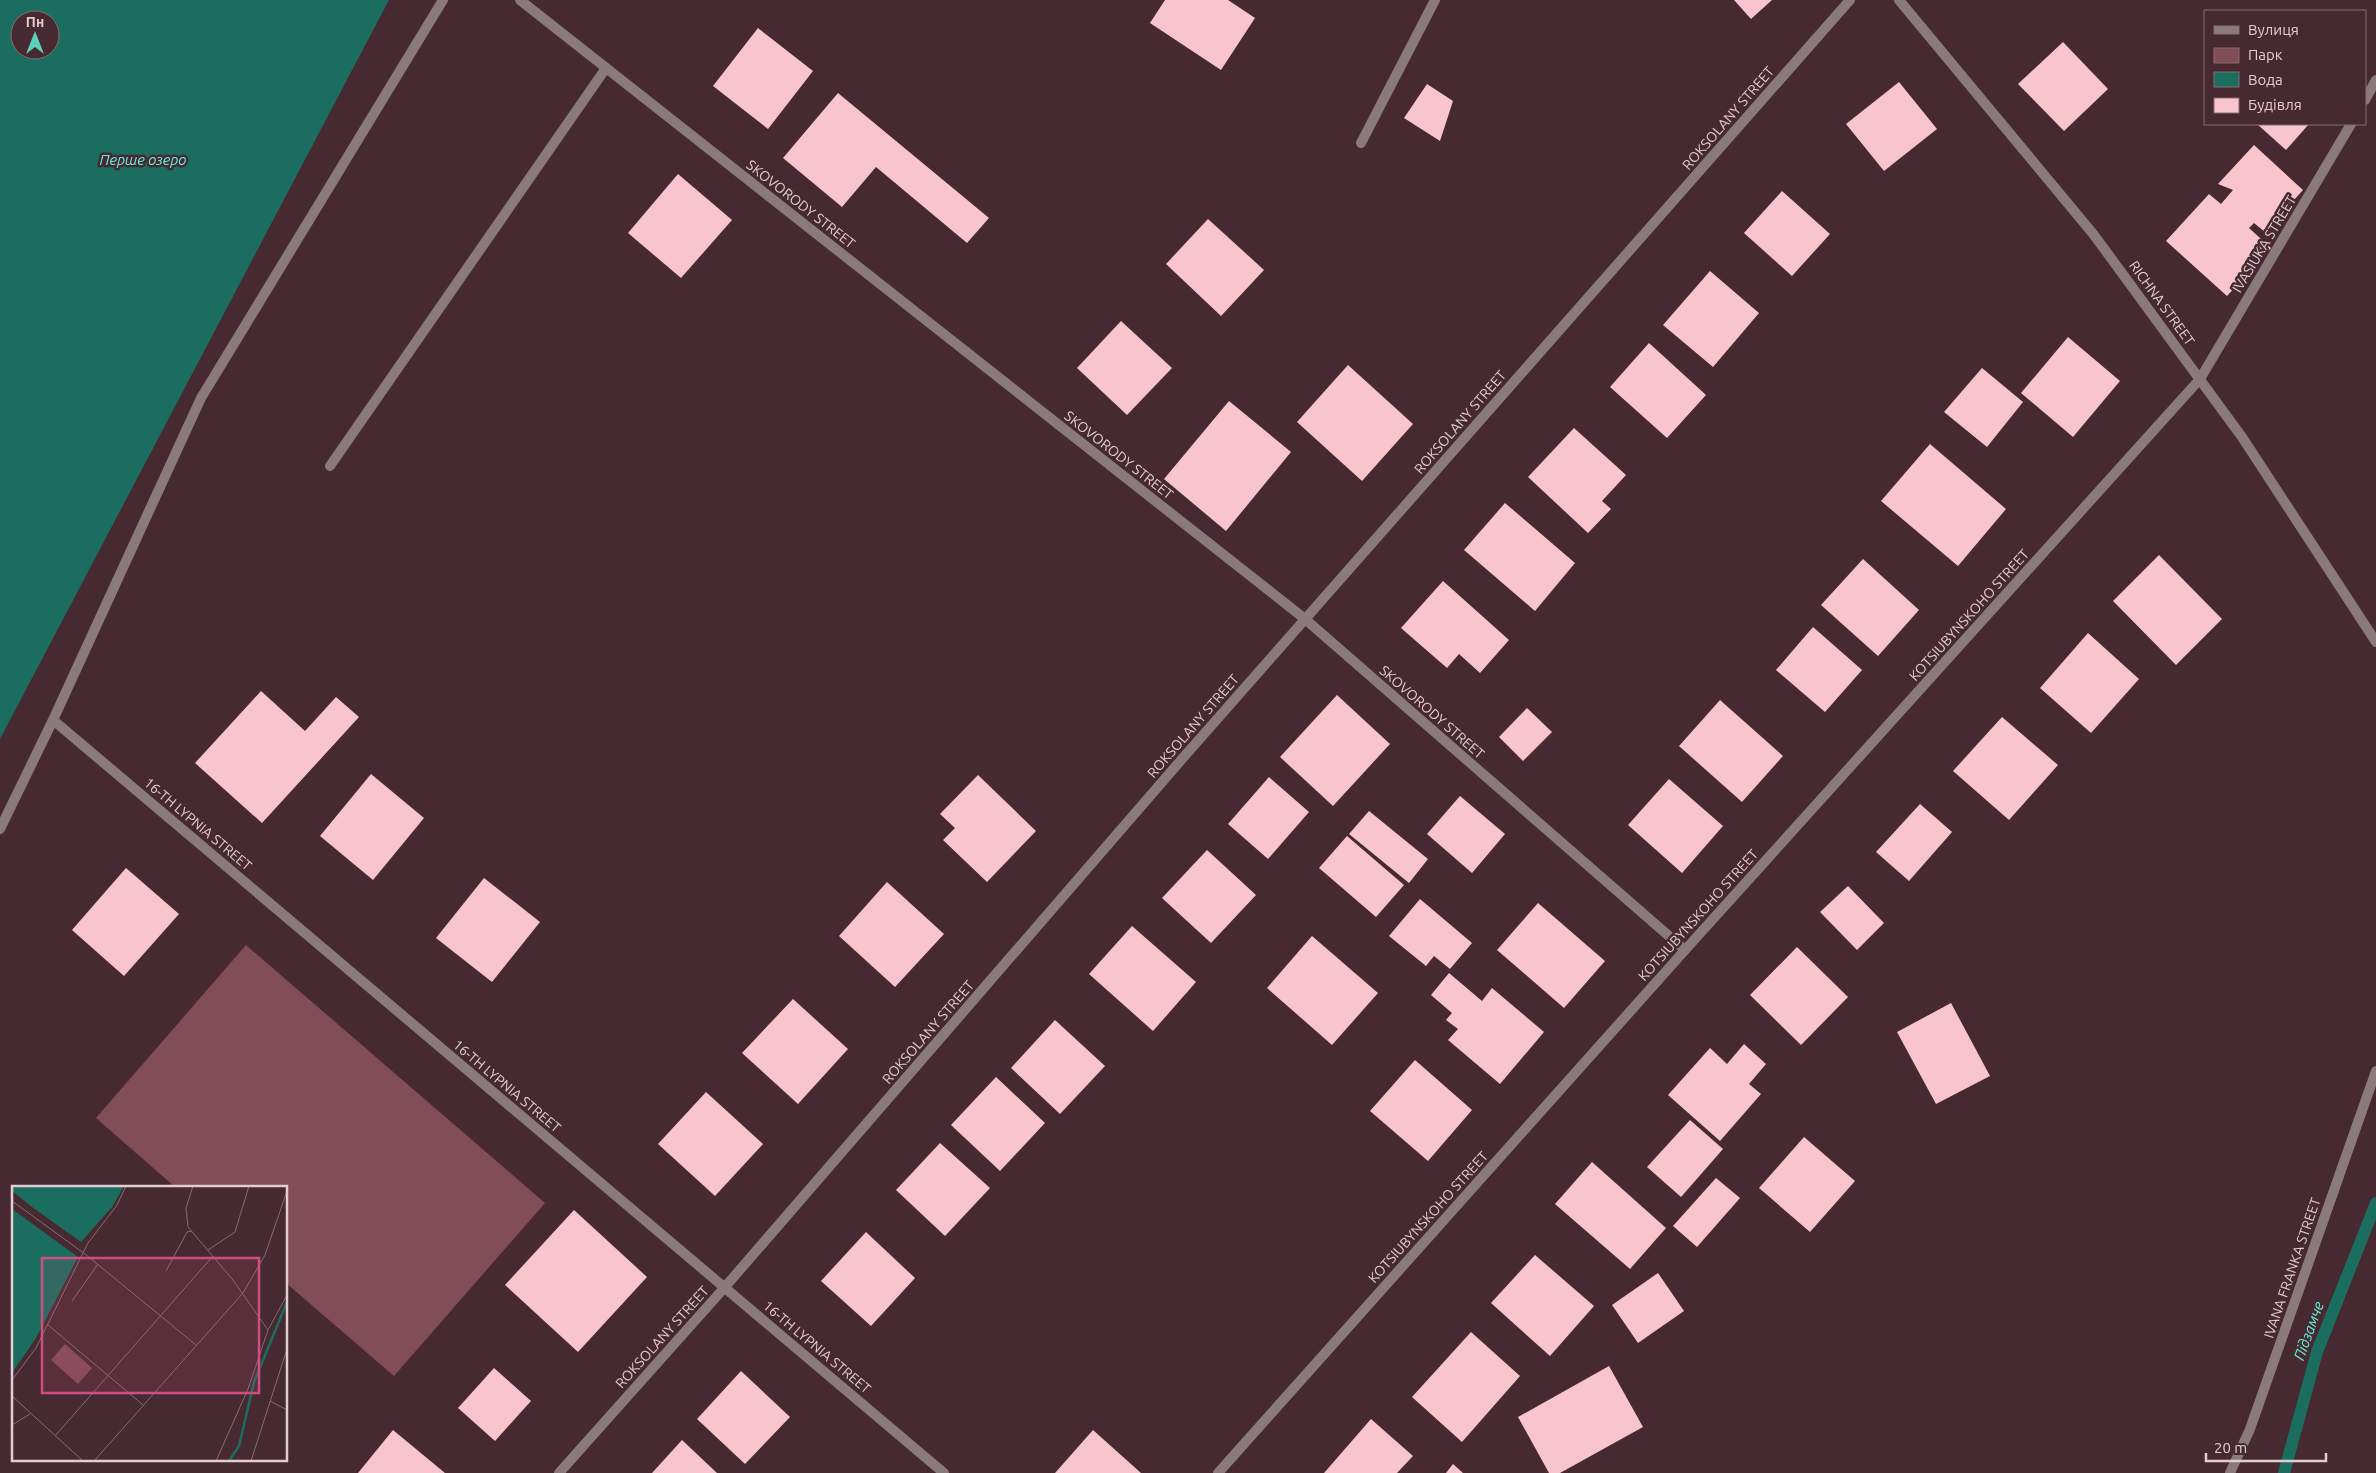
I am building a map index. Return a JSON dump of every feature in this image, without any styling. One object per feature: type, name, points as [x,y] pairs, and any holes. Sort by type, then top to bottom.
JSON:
[{"type":"street","points":[[0,829],[53,720],[201,398],[443,0]]},
{"type":"street","name":"SKOVORODY STREET","points":[[520,0],[1305,619],[1685,950]]},
{"type":"street","points":[[1361,144],[1435,0]]},
{"type":"street","name":"ROKSOLANY STREET","points":[[559,1473],[725,1287],[1305,619],[1850,0]]},
{"type":"street","name":"RICHNA STREET","points":[[1900,0],[2094,235],[2242,437],[2376,642]]},
{"type":"street","points":[[330,466],[606,68]]},
{"type":"street","points":[[2366,98],[2376,80]]},
{"type":"street","name":"IVASIUKA STREET","points":[[2200,379],[2349,125]]},
{"type":"street","name":"KOTSIUBYNSKOHO STREET","points":[[1218,1473],[1685,950],[2200,379]]},
{"type":"street","name":"16-TH LYPNIA STREET","points":[[53,720],[944,1473]]},
{"type":"street","name":"IVANA FRANKA STREET","points":[[2230,1473],[2250,1429],[2376,1070]]},
{"type":"green space","points":[[246,945],[545,1203],[394,1376],[288,1285],[288,1186],[174,1186],[96,1118]]},
{"type":"water","name":"Перше озеро","points":[[0,0],[389,0],[0,739]]},
{"type":"building","points":[[1165,0],[1228,0],[1255,18],[1221,70],[1150,23]]},
{"type":"building","points":[[1734,0],[1772,0],[1751,19]]},
{"type":"building","points":[[758,28],[813,71],[768,129],[713,86]]},
{"type":"building","points":[[2063,42],[2108,89],[2064,131],[2018,84]]},
{"type":"building","points":[[1899,82],[1937,129],[1884,171],[1846,124]]},
{"type":"building","points":[[1427,84],[1453,101],[1440,141],[1404,118]]},
{"type":"building","points":[[838,93],[989,218],[967,243],[876,167],[842,207],[783,158]]},
{"type":"building","points":[[2258,125],[2308,125],[2286,150]]},
{"type":"building","points":[[2254,145],[2303,190],[2265,232],[2254,223],[2249,228],[2271,248],[2227,296],[2166,241],[2209,194],[2221,204],[2233,190],[2218,184]]},
{"type":"building","points":[[678,174],[732,220],[681,278],[628,233]]},
{"type":"building","points":[[1782,191],[1830,234],[1792,276],[1744,233]]},
{"type":"building","points":[[1208,219],[1264,270],[1221,316],[1166,264]]},
{"type":"building","points":[[1710,271],[1759,313],[1713,367],[1663,325]]},
{"type":"building","points":[[1121,321],[1172,368],[1127,415],[1077,368]]},
{"type":"building","points":[[2068,337],[2120,381],[2073,437],[2021,393]]},
{"type":"building","points":[[1649,343],[1706,395],[1667,438],[1610,387]]},
{"type":"building","points":[[1348,365],[1413,424],[1362,481],[1297,422]]},
{"type":"building","points":[[1982,368],[2023,402],[1987,447],[1944,412]]},
{"type":"building","points":[[1229,401],[1291,452],[1226,531],[1164,479]]},
{"type":"building","points":[[1574,428],[1626,475],[1602,501],[1611,509],[1588,533],[1528,477]]},
{"type":"building","points":[[1930,444],[2006,509],[1958,566],[1881,501]]},
{"type":"building","points":[[1505,503],[1575,563],[1535,611],[1464,550]]},
{"type":"building","points":[[2159,555],[2222,619],[2176,665],[2113,601]]},
{"type":"building","points":[[1863,559],[1919,610],[1878,656],[1821,605]]},
{"type":"building","points":[[1443,581],[1509,640],[1480,673],[1459,654],[1447,668],[1401,628]]},
{"type":"building","points":[[1813,627],[1862,670],[1825,712],[1776,670]]},
{"type":"building","points":[[2088,633],[2139,679],[2091,733],[2040,688]]},
{"type":"building","points":[[261,691],[305,731],[336,697],[359,717],[262,823],[195,763]]},
{"type":"building","points":[[1337,695],[1390,744],[1333,806],[1280,757]]},
{"type":"building","points":[[1720,700],[1783,756],[1742,802],[1679,746]]},
{"type":"building","points":[[1527,708],[1552,732],[1523,761],[1499,737]]},
{"type":"building","points":[[2002,717],[2058,765],[2009,820],[1953,771]]},
{"type":"building","points":[[371,774],[424,818],[373,880],[320,836]]},
{"type":"building","points":[[978,775],[1036,831],[987,882],[943,840],[955,828],[940,814]]},
{"type":"building","points":[[1269,777],[1309,812],[1268,859],[1228,824]]},
{"type":"building","points":[[1669,779],[1723,826],[1682,873],[1628,825]]},
{"type":"building","points":[[1460,796],[1505,834],[1472,873],[1427,834]]},
{"type":"building","points":[[1920,804],[1952,832],[1909,881],[1876,852]]},
{"type":"building","points":[[1369,811],[1428,859],[1409,883],[1349,834]]},
{"type":"building","points":[[1347,836],[1404,885],[1376,917],[1319,868]]},
{"type":"building","points":[[1207,850],[1256,895],[1211,943],[1162,898]]},
{"type":"building","points":[[126,868],[179,914],[124,976],[72,930]]},
{"type":"building","points":[[484,878],[540,922],[492,982],[436,938]]},
{"type":"building","points":[[887,882],[944,934],[895,987],[839,936]]},
{"type":"building","points":[[1848,886],[1884,923],[1857,950],[1820,912]]},
{"type":"building","points":[[1420,899],[1472,943],[1450,969],[1434,956],[1426,966],[1389,936]]},
{"type":"building","points":[[1538,903],[1605,961],[1564,1008],[1497,950]]},
{"type":"building","points":[[1132,926],[1196,982],[1153,1031],[1089,974]]},
{"type":"building","points":[[1312,936],[1378,993],[1332,1045],[1267,988]]},
{"type":"building","points":[[1797,947],[1848,997],[1801,1045],[1750,995]]},
{"type":"building","points":[[1449,973],[1482,1001],[1492,988],[1544,1032],[1500,1084],[1448,1040],[1458,1029],[1446,1020],[1452,1013],[1431,995]]},
{"type":"building","points":[[793,999],[848,1049],[798,1104],[742,1053]]},
{"type":"building","points":[[1951,1003],[1990,1076],[1936,1104],[1897,1032]]},
{"type":"building","points":[[1055,1020],[1105,1066],[1060,1114],[1011,1068]]},
{"type":"building","points":[[1744,1044],[1766,1064],[1749,1084],[1761,1094],[1720,1141],[1668,1095],[1710,1048],[1727,1064]]},
{"type":"building","points":[[1415,1060],[1472,1110],[1428,1161],[1370,1111]]},
{"type":"building","points":[[996,1077],[1045,1123],[1000,1171],[951,1125]]},
{"type":"building","points":[[706,1092],[763,1144],[715,1196],[658,1144]]},
{"type":"building","points":[[1690,1120],[1723,1149],[1681,1197],[1647,1167]]},
{"type":"building","points":[[1804,1137],[1855,1181],[1810,1232],[1759,1188]]},
{"type":"building","points":[[940,1143],[990,1188],[945,1236],[896,1190]]},
{"type":"building","points":[[1592,1162],[1666,1228],[1630,1269],[1555,1204]]},
{"type":"building","points":[[1716,1178],[1740,1198],[1697,1247],[1673,1226]]},
{"type":"building","points":[[574,1210],[647,1277],[578,1352],[505,1285]]},
{"type":"building","points":[[866,1232],[915,1278],[871,1326],[821,1281]]},
{"type":"building","points":[[1535,1255],[1594,1306],[1550,1356],[1491,1303]]},
{"type":"building","points":[[1658,1273],[1684,1311],[1638,1343],[1612,1305]]},
{"type":"building","points":[[1471,1332],[1520,1376],[1462,1442],[1412,1397]]},
{"type":"building","points":[[1609,1366],[1643,1427],[1560,1473],[1549,1473],[1518,1417]]},
{"type":"building","points":[[494,1368],[531,1401],[495,1441],[458,1408]]},
{"type":"building","points":[[741,1371],[790,1417],[745,1464],[697,1419]]},
{"type":"building","points":[[1371,1419],[1413,1456],[1397,1473],[1324,1473]]},
{"type":"building","points":[[393,1430],[445,1473],[358,1473]]},
{"type":"building","points":[[1093,1430],[1141,1473],[1055,1473]]},
{"type":"building","points":[[682,1440],[717,1473],[652,1473]]},
{"type":"building","points":[[1453,1464],[1463,1473],[1446,1473]]},
{"type":"waterway","name":"Підзамче","points":[[2284,1473],[2317,1352],[2376,1203]]}]
